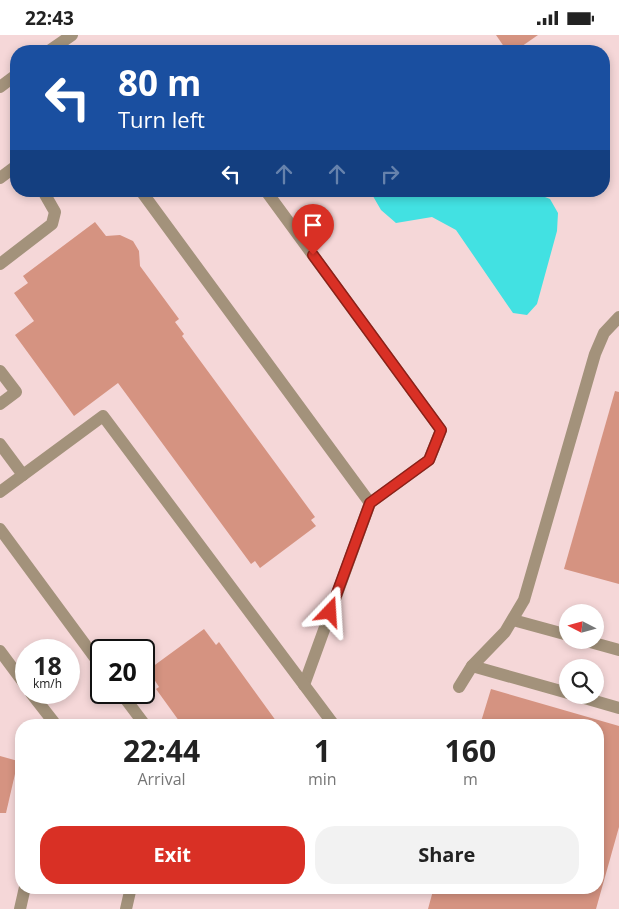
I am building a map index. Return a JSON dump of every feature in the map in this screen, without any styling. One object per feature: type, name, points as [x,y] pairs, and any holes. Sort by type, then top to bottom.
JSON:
[{"type":"street","points":[[58,45],[72,35]]},
{"type":"street","points":[[0,264],[52,224],[55,212],[46,197]]},
{"type":"street","points":[[145,197],[370,503]]},
{"type":"street","points":[[270,197],[441,430],[429,460],[370,503],[304,685]]},
{"type":"street","points":[[459,687],[472,666],[494,645],[513,620],[530,585],[595,354],[604,333],[619,317]]},
{"type":"street","points":[[0,371],[16,392],[0,404]]},
{"type":"street","points":[[0,492],[103,416],[330,719]]},
{"type":"street","points":[[0,443],[23,475]]},
{"type":"street","points":[[0,529],[90,651]]},
{"type":"street","points":[[513,620],[559,633]]},
{"type":"street","points":[[604,646],[619,650]]},
{"type":"street","points":[[0,651],[15,671]]},
{"type":"street","points":[[472,666],[559,690]]},
{"type":"street","points":[[40,704],[51,719]]},
{"type":"street","points":[[129,704],[140,719]]},
{"type":"street","points":[[604,704],[619,708]]},
{"type":"street","points":[[20,909],[23,894]]},
{"type":"street","points":[[126,909],[129,894]]},
{"type":"water","points":[[373,197],[545,197],[550,199],[558,213],[557,231],[537,304],[527,315],[513,313],[456,230],[432,217],[396,223],[381,210]]},
{"type":"building","points":[[496,35],[538,35],[524,45],[503,45]]},
{"type":"building","points":[[95,222],[106,236],[120,235],[133,241],[139,251],[140,266],[179,319],[175,322],[184,334],[182,336],[315,517],[311,520],[316,526],[260,568],[255,561],[251,564],[118,383],[74,416],[15,335],[34,321],[14,293],[28,283],[23,276]]},
{"type":"building","points":[[615,391],[619,392],[619,584],[564,569]]},
{"type":"building","points":[[204,629],[216,645],[219,642],[275,719],[178,719],[156,689],[159,687],[155,681],[155,665]]},
{"type":"building","points":[[491,689],[595,719],[482,719]]},
{"type":"building","points":[[604,722],[619,726],[619,827],[604,880]]},
{"type":"building","points":[[0,756],[15,760],[15,774],[6,813],[0,813]]},
{"type":"building","points":[[432,894],[600,894],[596,909],[428,909]]},
{"type":"route","points":[[313,255],[441,430],[429,460],[370,503],[330,612]]}]
